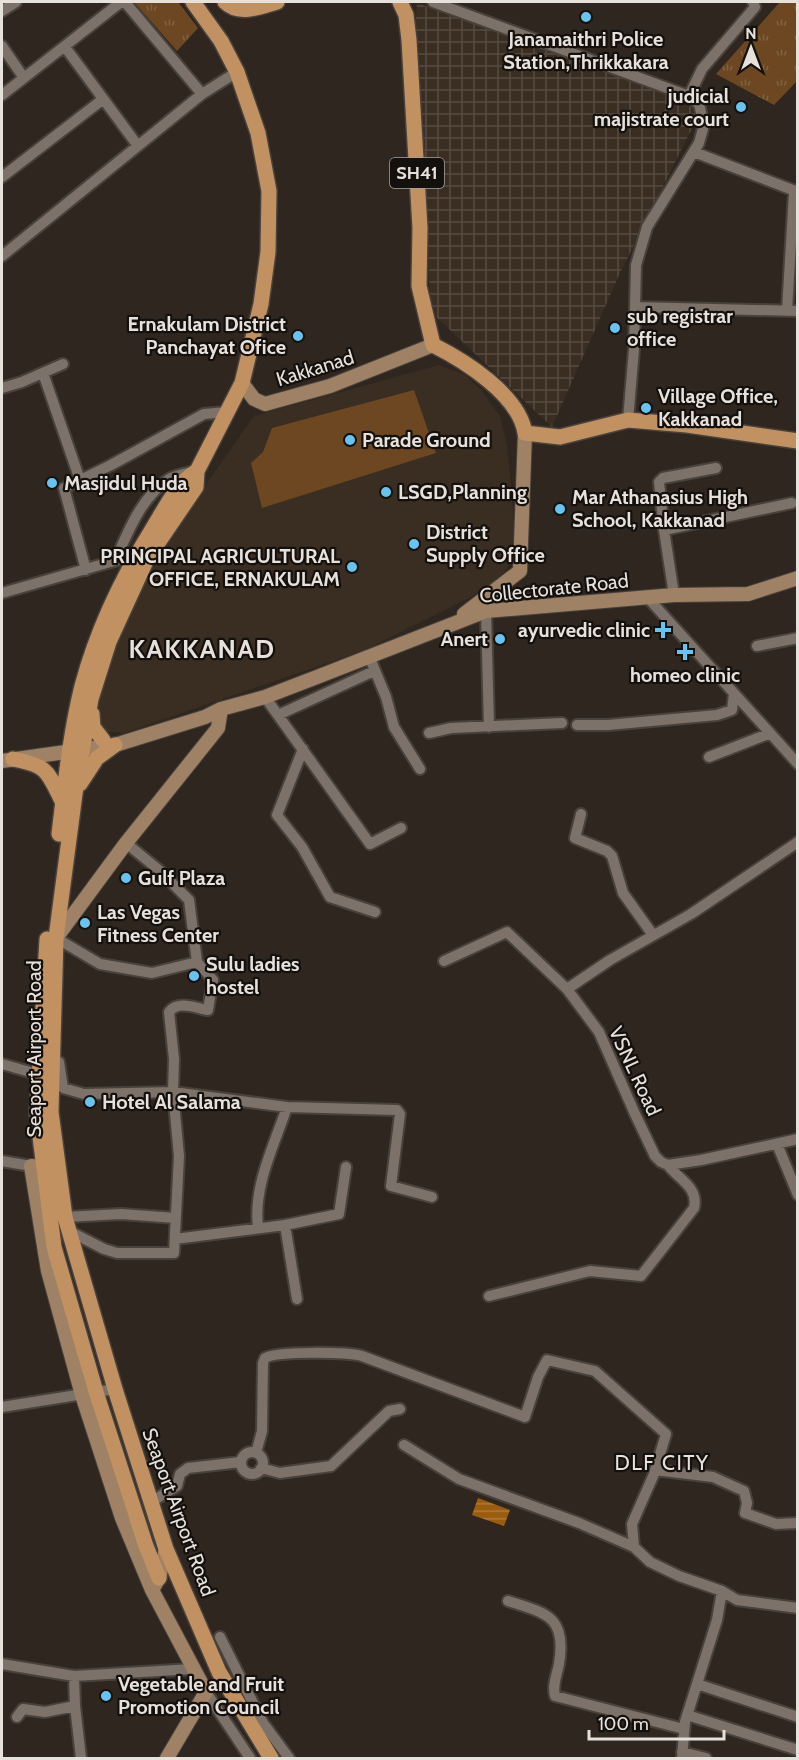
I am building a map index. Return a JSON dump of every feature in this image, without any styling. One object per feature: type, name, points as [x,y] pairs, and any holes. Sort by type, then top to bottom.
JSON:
[{"type":"main road","name":"Seaport Airport Road","points":[[77,747],[113,631],[147,559],[196,488],[197,471],[242,383],[261,304],[268,252],[269,191],[258,133],[237,72],[221,40],[193,2]]},
{"type":"main road","points":[[225,2],[231,7],[243,10],[277,2]]},
{"type":"main road","name":"SH41","points":[[400,2],[406,15],[409,39],[420,228],[419,286],[433,345]]},
{"type":"main road","points":[[433,345],[468,364],[499,390],[523,423],[525,433],[560,437],[628,420],[687,425],[798,441]]},
{"type":"main road","name":"Seaport Airport Road","points":[[197,471],[184,479],[135,555],[96,643],[82,685],[77,747],[45,951],[45,1076],[67,1224],[115,1389],[166,1549],[219,1671],[271,1758]]},
{"type":"main road","points":[[7,760],[39,764],[69,798],[109,742],[93,727],[91,699]]},
{"type":"main road","name":"Seaport Airport Road","points":[[69,798],[56,938],[53,1036],[37,1113],[37,1167],[89,1393],[146,1546],[155,1584]]},
{"type":"street","points":[[2,11],[16,2]]},
{"type":"street","points":[[2,95],[123,2],[202,94]]},
{"type":"street","points":[[433,2],[689,96],[699,104],[704,125],[694,152],[647,227],[636,265],[636,307],[628,420]]},
{"type":"street","points":[[689,96],[702,69],[757,3]]},
{"type":"street","points":[[2,46],[24,78]]},
{"type":"street","points":[[65,47],[138,146]]},
{"type":"street","points":[[3,252],[202,94],[237,72]]},
{"type":"street","points":[[2,177],[102,100]]},
{"type":"street","points":[[636,307],[792,311],[796,192],[694,152]]},
{"type":"street","name":"Kakkanad","points":[[242,383],[254,399],[265,404],[373,370],[433,345]]},
{"type":"street","points":[[2,388],[63,364]]},
{"type":"street","points":[[43,373],[80,480]]},
{"type":"street","points":[[86,570],[63,492],[64,488],[204,414],[227,412]]},
{"type":"street","points":[[455,621],[520,571],[525,433]]},
{"type":"street","points":[[674,596],[663,530],[659,482],[663,478],[716,468]]},
{"type":"street","points":[[115,561],[139,511],[158,489],[170,478],[197,471]]},
{"type":"street","points":[[663,530],[792,503]]},
{"type":"street","points":[[2,593],[135,555]]},
{"type":"street","name":"Collectorate Road","points":[[77,747],[109,742],[203,711],[219,711],[265,697],[455,621],[486,611],[674,596],[748,594],[798,578]]},
{"type":"street","points":[[648,598],[768,734],[798,764]]},
{"type":"street","points":[[486,611],[489,728]]},
{"type":"street","points":[[758,646],[798,638]]},
{"type":"street","points":[[369,657],[386,697],[394,727],[420,769]]},
{"type":"street","points":[[278,715],[374,671]]},
{"type":"street","points":[[577,725],[609,725],[717,715],[732,710],[734,694]]},
{"type":"street","points":[[265,697],[370,844],[401,828]]},
{"type":"street","points":[[197,962],[152,973],[110,966],[100,964],[56,938],[126,843],[218,728],[219,711]]},
{"type":"street","points":[[429,733],[440,729],[562,723]]},
{"type":"street","points":[[708,757],[768,734]]},
{"type":"street","points":[[7,760],[77,747]]},
{"type":"street","points":[[303,749],[277,815],[302,847],[330,897],[375,912]]},
{"type":"street","points":[[581,814],[575,838],[608,851],[612,856],[623,893],[653,936]]},
{"type":"street","points":[[567,989],[610,960],[691,914],[798,842]]},
{"type":"street","points":[[67,1224],[104,1250],[117,1253],[174,1253],[178,1156],[173,1092],[174,1059],[169,1012],[181,1005],[208,1010],[213,988],[211,974],[197,962],[189,900],[159,870],[126,843]]},
{"type":"street","name":"VSNL Road","points":[[444,961],[507,932],[567,989],[599,1032],[655,1156],[688,1184],[694,1194],[694,1208],[641,1276],[590,1271],[489,1296]]},
{"type":"street","points":[[53,1036],[63,1088],[84,1094],[173,1092],[287,1107],[399,1111],[391,1186],[432,1197]]},
{"type":"street","points":[[2,1064],[45,1076]]},
{"type":"street","points":[[258,1228],[257,1214],[261,1183],[287,1107]]},
{"type":"street","points":[[668,1165],[798,1139]]},
{"type":"street","points":[[777,1144],[798,1195]]},
{"type":"street","points":[[2,1161],[37,1167]]},
{"type":"street","points":[[175,1239],[285,1225],[339,1214],[345,1167]]},
{"type":"street","points":[[67,1224],[121,1214],[176,1218]]},
{"type":"street","points":[[285,1225],[297,1299]]},
{"type":"street","points":[[256,1453],[246,1454],[241,1462],[242,1468],[252,1474],[261,1468],[262,1462],[256,1453],[262,1431],[263,1363],[271,1354],[346,1352],[362,1356],[525,1418],[538,1377],[547,1360],[595,1371],[665,1431],[665,1440],[655,1470],[632,1524],[634,1547]]},
{"type":"street","points":[[2,1407],[115,1389]]},
{"type":"street","points":[[261,1468],[280,1473],[331,1466],[389,1411],[400,1409]]},
{"type":"street","points":[[404,1445],[459,1479],[513,1497],[634,1547],[650,1562],[736,1600],[798,1608]]},
{"type":"street","points":[[151,1502],[177,1486],[180,1474],[188,1468],[241,1462]]},
{"type":"street","points":[[655,1470],[713,1477],[744,1491],[747,1503],[745,1514],[776,1524],[798,1523]]},
{"type":"street","points":[[166,1549],[155,1584],[193,1669],[250,1758]]},
{"type":"street","points":[[706,1758],[682,1755],[684,1729],[717,1620],[722,1592]]},
{"type":"street","points":[[508,1601],[548,1614],[559,1630],[559,1662],[553,1689],[555,1696],[684,1729]]},
{"type":"street","points":[[220,1637],[263,1723],[289,1758]]},
{"type":"street","points":[[2,1664],[74,1676],[193,1669]]},
{"type":"street","points":[[74,1676],[81,1758]]},
{"type":"street","points":[[697,1684],[798,1717]]},
{"type":"street","points":[[167,1758],[206,1692]]},
{"type":"street","points":[[17,1717],[23,1709],[45,1712],[75,1706]]},
{"type":"street","points":[[687,1715],[798,1750]]},
{"type":"shaded area","points":[[417,3],[661,90],[700,112],[619,275],[552,427],[431,312]]},
{"type":"shaded area","points":[[439,365],[465,375],[482,391],[500,416],[507,445],[515,530],[512,560],[501,577],[469,598],[365,650],[124,733],[100,731],[95,714],[122,625],[148,576],[201,491],[254,416]]},
{"type":"shaded area","points":[[478,1498],[510,1510],[504,1526],[472,1515]]},
{"type":"green space","points":[[134,2],[178,2],[198,28],[177,51]]},
{"type":"green space","points":[[780,2],[797,2],[797,81],[774,105],[716,74]]},
{"type":"green space","name":"Parade Ground","points":[[414,390],[436,453],[262,508],[251,463],[263,452],[272,428]]},
{"type":"place","name":"Janamaithri Police Station,Thrikkakara","points":[[586,17]]},
{"type":"place","name":"judicial majistrate court","points":[[741,107]]},
{"type":"place","name":"sub registrar office","points":[[615,328]]},
{"type":"place","name":"Ernakulam District Panchayat Ofice","points":[[298,336]]},
{"type":"place","name":"Village Office, Kakkanad","points":[[646,408]]},
{"type":"place","name":"Parade Ground","points":[[350,440]]},
{"type":"place","name":"Masjidul Huda","points":[[52,483]]},
{"type":"place","name":"LSGD,Planning","points":[[386,492]]},
{"type":"place","name":"Mar Athanasius High School, Kakkanad","points":[[560,509]]},
{"type":"place","name":"District Supply Office","points":[[414,544]]},
{"type":"place","name":"PRINCIPAL AGRICULTURAL OFFICE, ERNAKULAM","points":[[352,567]]},
{"type":"place","name":"ayurvedic clinic","points":[[663,630]]},
{"type":"place","name":"Anert","points":[[500,639]]},
{"type":"place","name":"homeo clinic","points":[[685,652]]},
{"type":"place","name":"Gulf Plaza","points":[[126,878]]},
{"type":"place","name":"Las Vegas Fitness Center","points":[[85,923]]},
{"type":"place","name":"Sulu ladies hostel","points":[[194,976]]},
{"type":"place","name":"Hotel Al Salama","points":[[90,1102]]},
{"type":"place","name":"Vegetable and Fruit Promotion Council","points":[[106,1696]]},
{"type":"district","name":"KAKKANAD","points":[[202,649]]},
{"type":"district","name":"DLF CITY","points":[[662,1463]]}]
